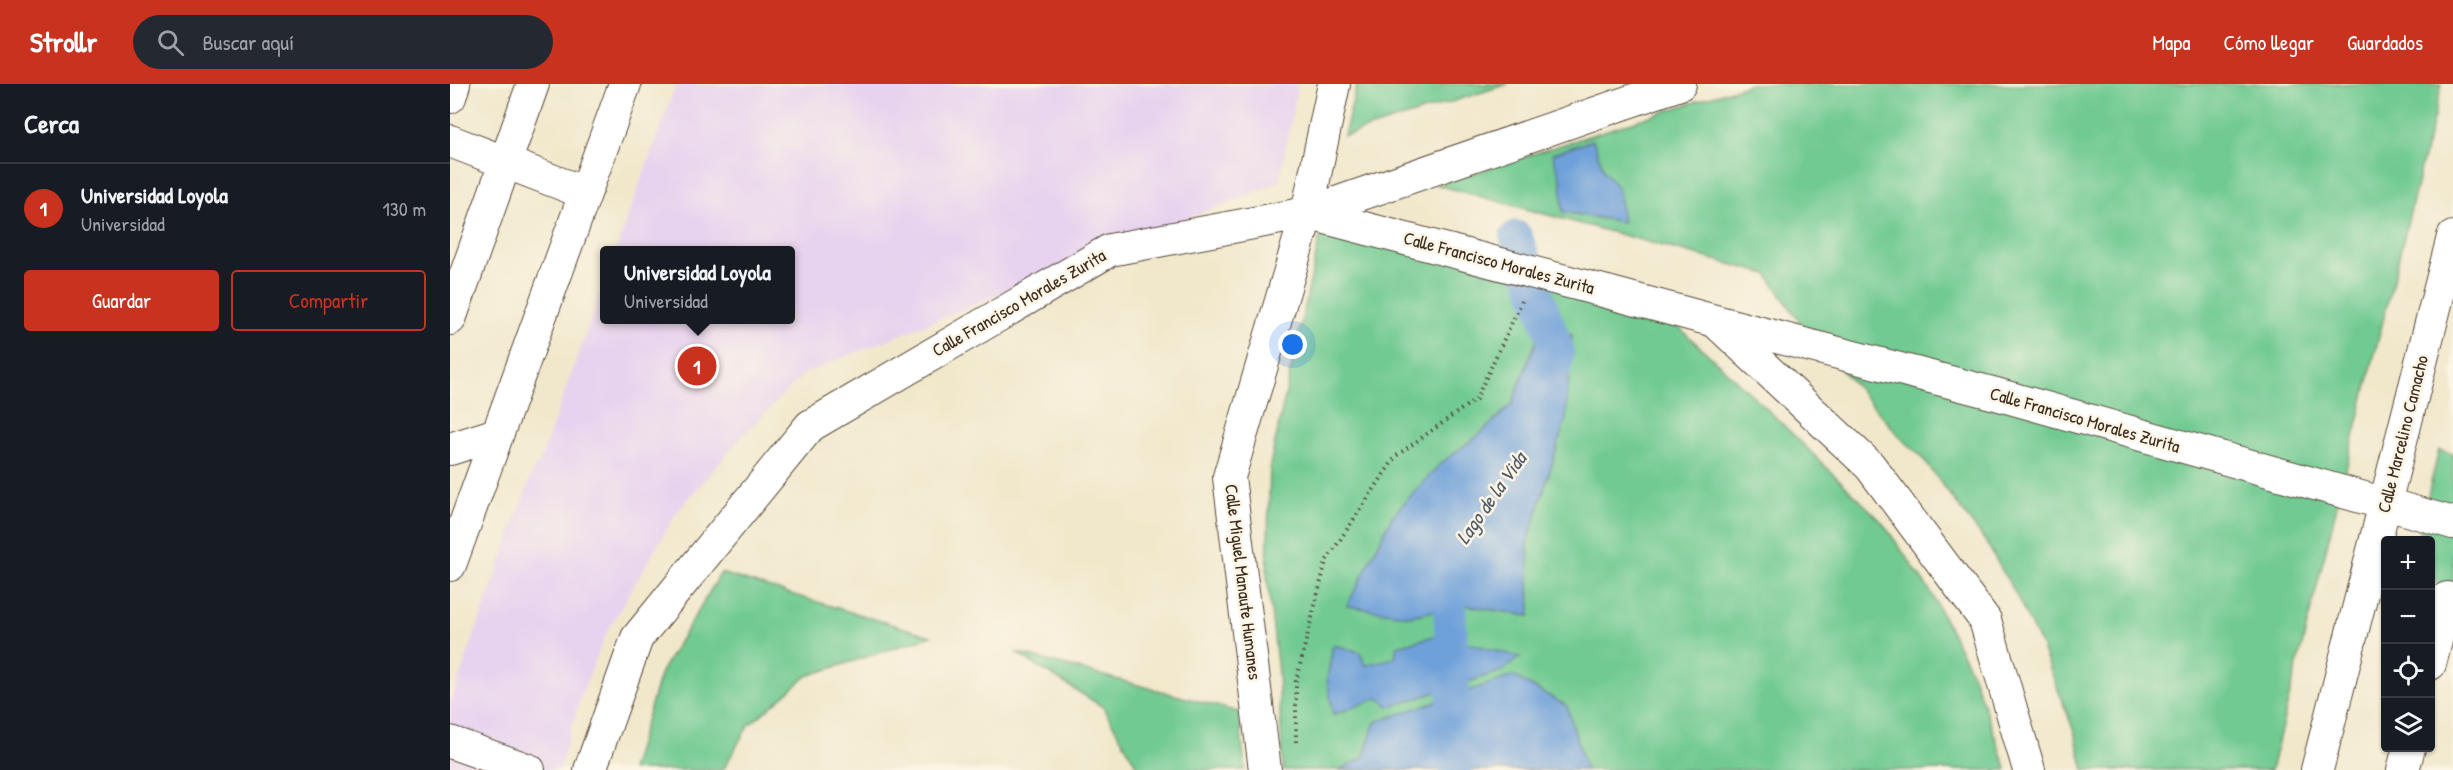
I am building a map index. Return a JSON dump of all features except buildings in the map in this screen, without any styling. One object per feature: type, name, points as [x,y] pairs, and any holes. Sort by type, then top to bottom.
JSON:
[{"type":"street","points":[[450,97],[454,84]]},
{"type":"street","points":[[450,319],[533,84]]},
{"type":"street","points":[[450,565],[625,84]]},
{"type":"street","name":"Calle Miguel Manaute Humanes","points":[[1265,770],[1229,477],[1307,213],[1334,84]]},
{"type":"street","points":[[1307,213],[1680,84]]},
{"type":"street","points":[[450,141],[585,193]]},
{"type":"street","name":"Calle Francisco Morales Zurita","points":[[590,770],[637,638],[810,426],[1110,250],[1307,213],[1996,394],[2453,523]]},
{"type":"street","name":"Calle Marcelino Camacho","points":[[2318,770],[2453,237]]},
{"type":"street","name":"Calle Francisco Morales Zurita","points":[[1716,321],[1870,466],[1985,620],[2029,770]]},
{"type":"street","points":[[450,449],[497,434]]},
{"type":"street","points":[[2435,646],[2448,598],[2453,599]]},
{"type":"street","points":[[450,742],[529,770]]},
{"type":"street","points":[[2403,770],[2408,752]]},
{"type":"path","points":[[1296,748],[1296,681],[1326,561],[1396,456],[1476,399],[1524,297]]},
{"type":"shaded area","points":[[676,84],[1298,84],[1279,182],[805,373],[745,433],[677,512],[608,630],[582,692],[559,770],[450,770],[450,704],[534,468],[538,466],[600,294],[600,324],[795,324],[795,246],[617,246]]},
{"type":"green space","points":[[1357,84],[1508,84],[1344,136]]},
{"type":"green space","points":[[1750,84],[2442,84],[2271,770],[2084,770],[2075,734],[2042,648],[1986,542],[1920,455],[1902,439],[1799,321],[1767,274],[1437,185]]},
{"type":"green space","points":[[1327,205],[1660,310],[1764,406],[1882,522],[1930,591],[1972,673],[2007,770],[1283,770],[1278,673],[1267,575],[1270,465]]},
{"type":"green space","points":[[2439,450],[2453,454],[2453,587],[2435,582],[2435,536],[2418,536]]},
{"type":"green space","points":[[721,573],[931,636],[807,676],[748,726],[723,770],[631,770],[661,672]]},
{"type":"green space","points":[[1015,652],[1239,712],[1245,770],[1139,770],[1103,707]]},
{"type":"water","points":[[1593,140],[1604,171],[1618,188],[1623,222],[1563,212],[1561,180],[1552,154]]},
{"type":"water","points":[[1543,323],[1572,335],[1566,418],[1528,542],[1530,616],[1463,605],[1410,616],[1347,606],[1393,515],[1441,463],[1480,434],[1512,404]]},
{"type":"water","points":[[1439,635],[1520,657],[1502,671],[1390,707],[1378,698],[1333,715],[1327,679],[1333,645],[1360,652],[1365,665],[1395,658],[1397,646]]},
{"type":"water","points":[[1513,676],[1567,706],[1586,770],[1339,770],[1363,758],[1375,722]]},
{"type":"waterway","name":"Lago de la Vida","points":[[1516,237],[1558,351],[1555,368]]},
{"type":"waterway","name":"Lago de la Vida","points":[[1448,562],[1456,770]]},
{"type":"place","name":"Universidad Loyola","points":[[697,366]]}]
